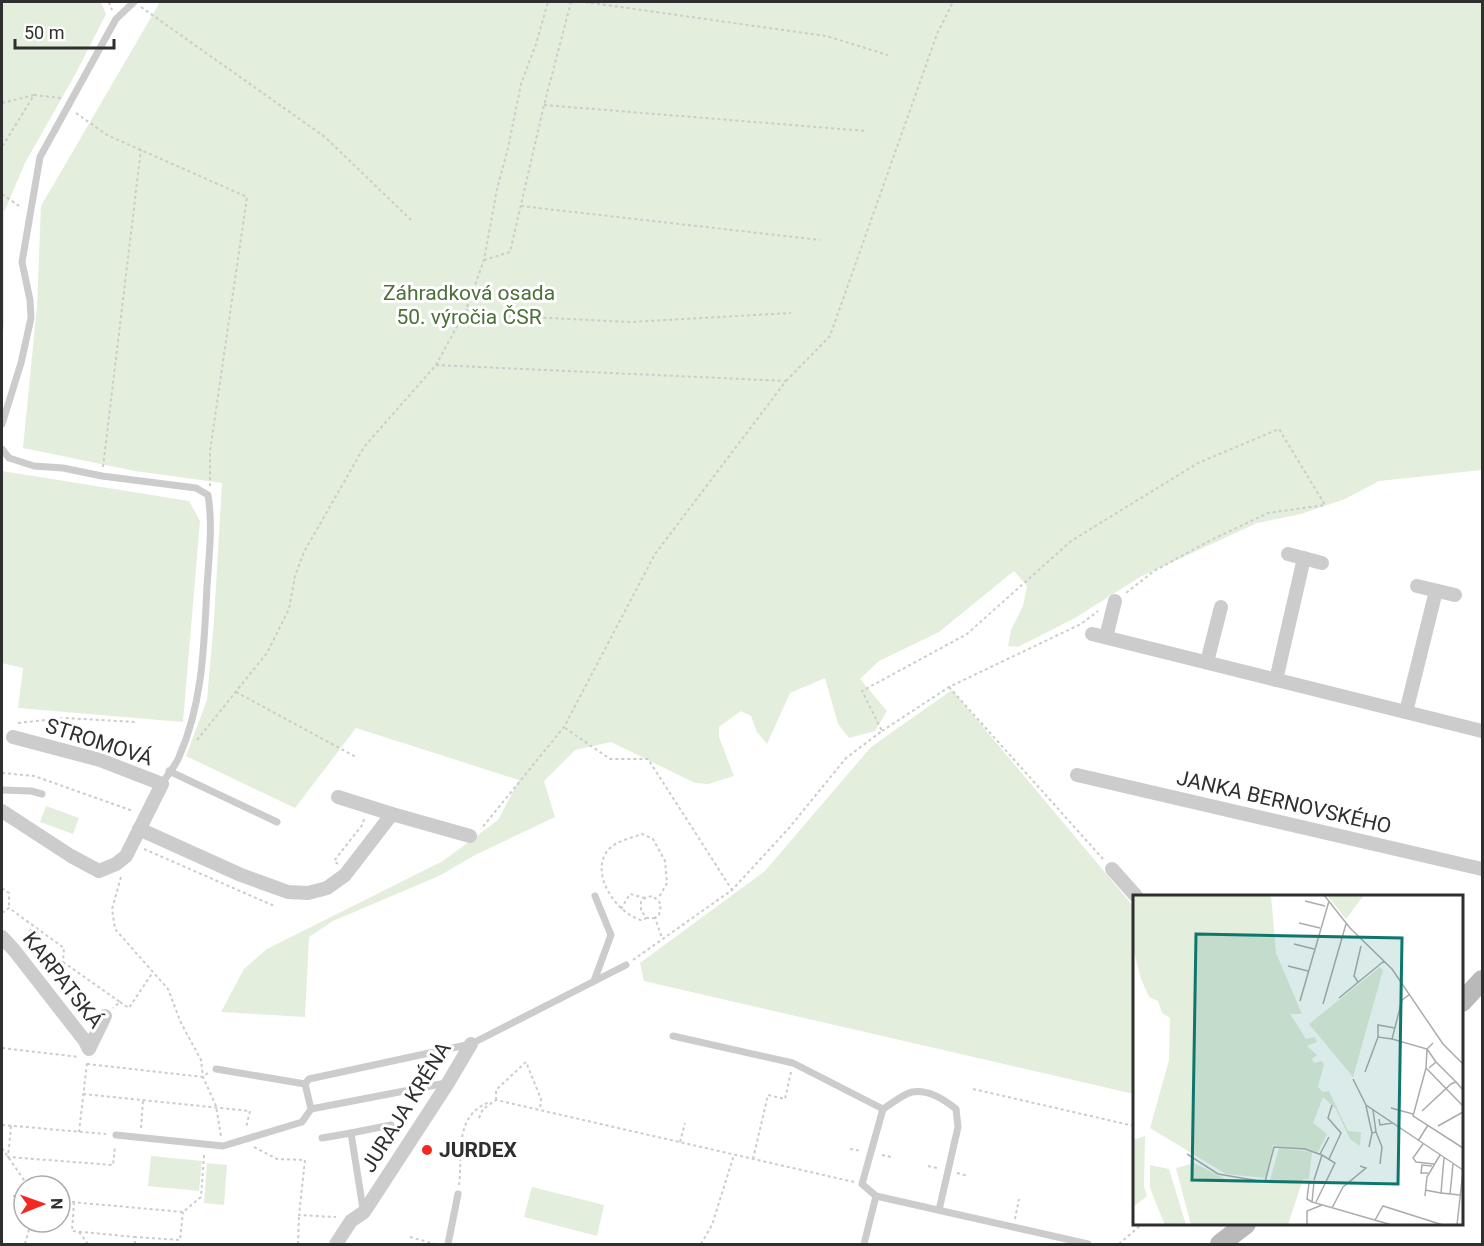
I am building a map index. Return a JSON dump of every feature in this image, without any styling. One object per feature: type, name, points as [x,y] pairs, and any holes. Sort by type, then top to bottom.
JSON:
[{"type":"street","points":[[1288,554],[1322,563]]},
{"type":"street","points":[[1276,680],[1304,558]]},
{"type":"street","points":[[1417,586],[1455,595]]},
{"type":"street","points":[[1406,712],[1436,591]]},
{"type":"street","points":[[1115,602],[1099,635],[1482,731]]},
{"type":"street","points":[[1207,662],[1221,607]]},
{"type":"street","name":"STROMOVÁ","points":[[12,731],[100,760],[162,784],[126,856],[117,864]]},
{"type":"street","name":"JANKA BERNOVSKÉHO","points":[[1077,775],[1482,869]]},
{"type":"street","points":[[338,798],[470,836]]},
{"type":"street","points":[[2,811],[71,856],[99,871],[117,864]]},
{"type":"street","points":[[142,822],[241,875],[288,892],[308,893],[327,888],[345,875],[392,814]]},
{"type":"street","points":[[1112,869],[1134,895]]},
{"type":"street","name":"KARPATSKÁ","points":[[2,937],[22,959],[89,1049],[105,1016]]},
{"type":"street","points":[[1463,1000],[1482,980]]},
{"type":"street","name":"JURAJA KRÉNA","points":[[336,1245],[351,1221],[364,1212],[471,1044]]},
{"type":"street","points":[[1220,1245],[1245,1225]]},
{"type":"lane","points":[[2,424],[31,318],[30,300],[22,262],[40,157],[116,19],[134,2]]},
{"type":"lane","points":[[2,449],[9,458],[34,466],[63,468],[102,476],[196,488],[208,495],[210,541],[202,679],[194,716],[178,759],[162,784]]},
{"type":"lane","points":[[169,771],[277,822]]},
{"type":"lane","points":[[2,790],[31,791],[42,794]]},
{"type":"lane","points":[[594,981],[611,934],[595,896]]},
{"type":"lane","name":"JURAJA KRÉNA","points":[[471,1044],[626,965]]},
{"type":"lane","points":[[673,1036],[793,1063],[883,1109]]},
{"type":"lane","points":[[305,1084],[309,1079],[471,1044]]},
{"type":"lane","points":[[216,1068],[305,1084]]},
{"type":"lane","points":[[116,1135],[223,1146],[302,1122],[311,1109],[448,1083]]},
{"type":"lane","points":[[305,1084],[311,1109]]},
{"type":"lane","points":[[939,1210],[958,1127],[956,1109],[945,1100],[912,1092],[883,1109],[862,1184],[876,1196],[1088,1245]]},
{"type":"lane","points":[[322,1138],[391,1125]]},
{"type":"lane","points":[[351,1133],[364,1212]]},
{"type":"lane","points":[[448,1245],[458,1194]]},
{"type":"lane","points":[[864,1245],[876,1196]]},
{"type":"path","points":[[178,759],[193,745],[267,653],[289,609],[295,576],[304,552],[364,447],[436,365],[466,310],[484,260],[497,189],[521,84],[548,2]]},
{"type":"path","points":[[484,260],[510,252],[544,105],[571,2]]},
{"type":"path","points":[[585,2],[826,36],[888,55]]},
{"type":"path","points":[[470,836],[479,832],[564,727],[655,554],[786,381],[830,336],[937,34],[952,2]]},
{"type":"path","points":[[141,7],[325,137],[411,220]]},
{"type":"path","points":[[2,103],[34,95],[73,99]]},
{"type":"path","points":[[2,147],[34,95]]},
{"type":"path","points":[[544,105],[866,132]]},
{"type":"path","points":[[78,115],[107,135],[141,148],[247,197],[210,451],[211,482]]},
{"type":"path","points":[[103,466],[141,148]]},
{"type":"path","points":[[2,194],[20,207]]},
{"type":"path","points":[[521,206],[820,240]]},
{"type":"path","points":[[466,310],[487,315],[630,322],[791,313]]},
{"type":"path","points":[[436,365],[786,381]]},
{"type":"path","points":[[626,965],[732,890],[789,828],[846,758],[882,731],[949,687],[1081,624],[1115,602],[1154,571],[1249,522],[1268,513],[1325,505],[1279,429],[1198,463],[1071,541],[967,634],[862,691],[882,731]]},
{"type":"path","points":[[949,687],[1112,869]]},
{"type":"path","points":[[236,692],[356,757]]},
{"type":"path","points":[[12,731],[26,721],[64,718],[136,722]]},
{"type":"path","points":[[564,727],[610,759],[648,759],[732,890]]},
{"type":"path","points":[[2,773],[34,776],[142,822]]},
{"type":"path","points":[[334,861],[363,824],[369,807]]},
{"type":"path","points":[[621,909],[630,894],[645,898],[653,896],[658,899],[662,909],[654,918],[635,919],[621,909],[608,892],[601,871],[607,852],[615,844],[642,834],[653,839],[665,861],[667,883],[658,899]]},
{"type":"path","points":[[117,864],[123,873],[112,909],[115,929],[168,989],[181,1023],[201,1060],[203,1077],[216,1106],[223,1146]]},
{"type":"path","points":[[2,888],[9,893],[9,908],[2,914]]},
{"type":"path","points":[[645,898],[641,902],[641,911],[646,918]]},
{"type":"path","points":[[9,908],[64,948],[63,962],[44,977]]},
{"type":"path","points":[[654,918],[662,938]]},
{"type":"path","points":[[19,946],[34,926]]},
{"type":"path","points":[[63,962],[129,1008],[154,971]]},
{"type":"path","points":[[105,1016],[120,1002]]},
{"type":"path","points":[[2,1048],[87,1059],[79,1132]]},
{"type":"path","points":[[496,1100],[496,1090],[526,1062],[541,1099],[540,1110]]},
{"type":"path","points":[[753,1159],[768,1095],[785,1099],[793,1063]]},
{"type":"path","points":[[87,1064],[203,1077],[216,1068]]},
{"type":"path","points":[[973,1089],[1133,1126]]},
{"type":"path","points":[[83,1094],[250,1111],[243,1142],[278,1159],[304,1160],[298,1245]]},
{"type":"path","points":[[140,1137],[143,1100]]},
{"type":"path","points":[[458,1194],[461,1169],[460,1150],[464,1127],[474,1112],[486,1103],[496,1100],[862,1184]]},
{"type":"path","points":[[479,1118],[483,1109],[496,1100]]},
{"type":"path","points":[[680,1142],[685,1123]]},
{"type":"path","points":[[2,1125],[116,1135],[113,1165],[8,1157]]},
{"type":"path","points":[[8,1157],[11,1126]]},
{"type":"path","points":[[183,1212],[74,1202],[72,1231],[180,1242],[183,1212],[201,1197],[205,1144]]},
{"type":"path","points":[[2,1150],[20,1174]]},
{"type":"path","points":[[701,1245],[711,1225],[734,1155]]},
{"type":"path","points":[[1014,1227],[1019,1199]]},
{"type":"path","points":[[300,1215],[340,1217]]},
{"type":"path","points":[[1119,1245],[1141,1225]]},
{"type":"path","points":[[78,1232],[88,1245]]},
{"type":"path","points":[[135,1237],[135,1245]]},
{"type":"path","points":[[410,1237],[435,1245]]},
{"type":"green space","points":[[2,2],[101,2],[106,14],[25,163],[4,212],[2,343]]},
{"type":"green space","name":"Záhradková osada 50. výročia ČSR","points":[[160,2],[1482,2],[1482,470],[1379,481],[1345,499],[1301,514],[1257,523],[1140,577],[1075,618],[1018,647],[1008,646],[1011,630],[1023,606],[1027,586],[1014,571],[939,632],[879,661],[860,679],[887,711],[875,731],[849,738],[838,724],[825,678],[790,693],[767,744],[757,732],[751,716],[741,711],[719,727],[719,737],[734,776],[708,784],[695,783],[611,742],[575,750],[544,781],[555,817],[475,855],[441,875],[333,921],[309,937],[305,1017],[221,1012],[244,969],[267,949],[443,861],[498,820],[519,780],[356,728],[295,808],[186,756],[207,700],[222,483],[135,471],[23,448],[37,306],[41,206]]},
{"type":"green space","points":[[2,471],[189,501],[200,521],[183,722],[18,708],[23,668],[2,663]]},
{"type":"green space","points":[[952,690],[1133,906],[1133,1094],[644,981],[640,963],[765,871],[871,747]]},
{"type":"green space","points":[[46,806],[79,818],[73,834],[40,822]]},
{"type":"green space","points":[[151,1156],[202,1161],[199,1191],[148,1186]]},
{"type":"green space","points":[[207,1163],[227,1165],[224,1205],[204,1203]]},
{"type":"green space","points":[[532,1187],[604,1205],[597,1236],[524,1217]]},
{"type":"place","name":"JURDEX","points":[[427,1150]]}]
